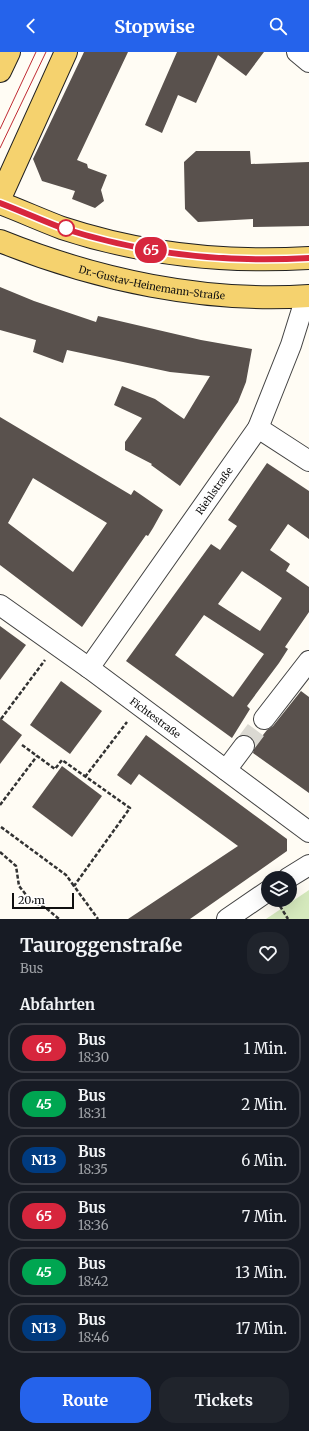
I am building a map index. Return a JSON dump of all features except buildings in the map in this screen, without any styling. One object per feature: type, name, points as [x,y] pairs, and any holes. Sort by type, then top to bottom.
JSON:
[{"type":"main road","points":[[0,71],[9,52]]},
{"type":"main road","points":[[0,198],[66,52]]},
{"type":"main road","points":[[0,203],[63,228],[106,240],[148,249],[215,258],[309,258]]},
{"type":"main road","name":"Dr.-Gustav-Heinemann-Straße","points":[[0,241],[69,266],[150,286],[225,295],[308,296]]},
{"type":"street","points":[[297,52],[309,62]]},
{"type":"street","name":"Riehlstraße","points":[[89,668],[258,428],[292,345],[308,296]]},
{"type":"street","points":[[258,428],[309,461]]},
{"type":"street","name":"Fichtestraße","points":[[0,605],[89,668],[309,832]]},
{"type":"street","points":[[264,719],[309,660]]},
{"type":"street","points":[[226,770],[244,746]]},
{"type":"street","points":[[297,872],[309,865]]},
{"type":"street","points":[[227,919],[261,896]]},
{"type":"path","points":[[1,719],[56,645]]},
{"type":"path","points":[[85,777],[139,706]]},
{"type":"path","points":[[22,745],[55,769],[62,760],[130,808],[74,886]]},
{"type":"path","points":[[0,805],[37,756]]},
{"type":"path","points":[[1,827],[66,875],[98,919]]},
{"type":"path","points":[[0,852],[16,866],[19,886],[31,901],[46,908],[59,919]]},
{"type":"path","points":[[282,908],[288,919]]},
{"type":"green space","points":[[309,890],[309,919],[266,919],[284,907],[297,907],[297,898]]},
{"type":"tunnel","points":[[244,746],[264,719]]},
{"type":"tram line","points":[[0,129],[36,52]]},
{"type":"tram line","points":[[0,148],[46,52]]},
{"type":"bus line","name":"65","points":[[0,203],[63,228],[135,247],[183,255],[215,258],[309,258]]}]
